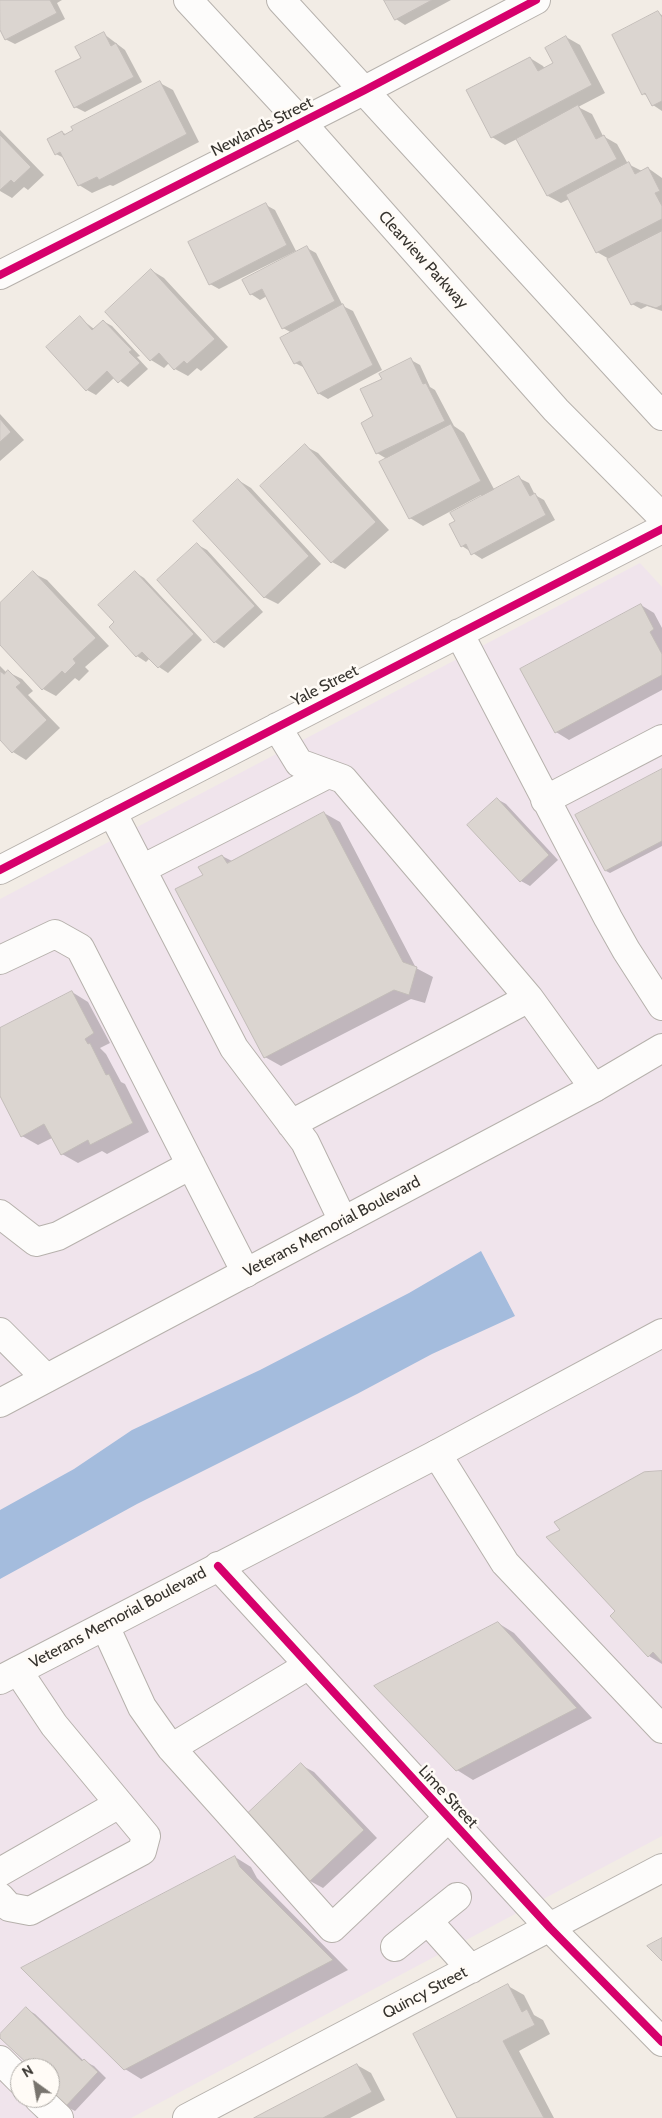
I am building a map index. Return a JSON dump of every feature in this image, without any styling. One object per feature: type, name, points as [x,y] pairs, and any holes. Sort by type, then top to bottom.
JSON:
[{"type":"main road","name":"Clearview Parkway","points":[[188,0],[300,122],[556,410],[662,517]]},
{"type":"main road","points":[[281,0],[662,416]]},
{"type":"main road","name":"Newlands Street","points":[[0,275],[365,90],[536,0]]},
{"type":"main road","name":"Yale Street","points":[[0,870],[662,529]]},
{"type":"main road","points":[[459,633],[545,800],[626,950],[662,1006]]},
{"type":"main road","points":[[276,727],[299,763],[343,779],[529,998],[594,1088]]},
{"type":"main road","points":[[545,800],[662,739]]},
{"type":"main road","points":[[142,869],[328,774]]},
{"type":"main road","points":[[112,812],[234,1048],[306,1142],[343,1221]]},
{"type":"main road","points":[[0,960],[55,934],[80,948],[246,1273]]},
{"type":"main road","points":[[292,1124],[529,998]]},
{"type":"main road","name":"Veterans Memorial Boulevard","points":[[0,1403],[656,1055]]},
{"type":"main road","points":[[0,1214],[36,1242],[58,1236],[191,1165]]},
{"type":"main road","points":[[0,1332],[46,1378]]},
{"type":"main road","name":"Veterans Memorial Boulevard","points":[[9,1675],[437,1454],[662,1333]]},
{"type":"main road","points":[[437,1454],[505,1563],[662,1729]]},
{"type":"main road","name":"Lime Street","points":[[218,1566],[550,1928],[662,2042]]},
{"type":"main road","points":[[104,1626],[142,1707],[171,1748],[332,1928],[449,1817]]},
{"type":"main road","points":[[171,1748],[308,1665]]},
{"type":"main road","points":[[0,1897],[9,1908],[30,1911],[142,1851],[146,1836],[54,1725],[9,1675]]},
{"type":"main road","points":[[0,1872],[119,1804]]},
{"type":"main road","name":"Quincy Street","points":[[187,2118],[662,1868]]},
{"type":"main road","points":[[395,1948],[457,1897]]},
{"type":"main road","points":[[428,1921],[471,1969]]},
{"type":"main road","points":[[0,2060],[10,2070]]},
{"type":"main road","points":[[48,2108],[59,2118]]},
{"type":"shaded area","points":[[640,563],[662,587],[662,1836],[131,2118],[0,2118],[0,899]]},
{"type":"water","points":[[481,1251],[515,1316],[432,1354],[357,1394],[137,1504],[0,1579],[0,1510],[74,1469],[132,1430],[260,1370],[409,1293]]},
{"type":"building","points":[[0,0],[50,0],[57,13],[5,40],[0,30]]},
{"type":"building","points":[[384,0],[432,0],[395,20]]},
{"type":"building","points":[[658,11],[662,17],[662,101],[652,106],[645,93],[642,95],[612,35]]},
{"type":"building","points":[[104,32],[111,46],[116,43],[134,77],[74,108],[55,71],[81,58],[75,47]]},
{"type":"building","points":[[566,36],[592,85],[491,138],[466,90],[530,57],[538,71],[553,63],[545,48]]},
{"type":"building","points":[[160,81],[187,134],[99,180],[97,177],[78,186],[60,152],[55,155],[47,139],[62,131],[64,135],[73,130],[71,127]]},
{"type":"building","points":[[578,105],[596,139],[604,135],[617,159],[547,196],[516,139]]},
{"type":"building","points":[[0,135],[31,167],[14,183],[11,180],[0,190]]},
{"type":"building","points":[[629,162],[635,174],[648,167],[660,191],[655,193],[662,206],[662,219],[596,253],[566,195]]},
{"type":"building","points":[[266,203],[287,245],[209,285],[188,242]]},
{"type":"building","points":[[662,231],[662,305],[656,308],[637,302],[631,305],[607,259]]},
{"type":"building","points":[[307,246],[335,301],[282,329],[262,289],[250,295],[242,280]]},
{"type":"building","points":[[151,269],[215,339],[187,364],[184,361],[174,370],[159,353],[150,361],[105,312]]},
{"type":"building","points":[[343,304],[373,365],[318,394],[300,361],[294,364],[280,338]]},
{"type":"building","points":[[80,316],[92,330],[103,320],[132,350],[129,352],[140,363],[118,383],[107,371],[86,391],[46,347]]},
{"type":"building","points":[[411,358],[423,384],[426,383],[445,421],[376,454],[361,423],[373,416],[360,389],[382,379],[379,374]]},
{"type":"building","points":[[0,419],[11,432],[0,442]]},
{"type":"building","points":[[451,424],[481,481],[409,519],[379,462]]},
{"type":"building","points":[[305,444],[376,522],[331,563],[260,486]]},
{"type":"building","points":[[519,476],[530,496],[535,493],[546,515],[471,555],[466,544],[461,547],[449,524],[455,521],[450,513]]},
{"type":"building","points":[[238,479],[309,556],[264,598],[193,521]]},
{"type":"building","points":[[197,543],[255,606],[214,643],[157,580]]},
{"type":"building","points":[[33,571],[96,638],[73,659],[76,663],[65,674],[62,671],[42,690],[0,645],[0,603]]},
{"type":"building","points":[[135,571],[194,634],[158,668],[142,652],[136,657],[109,627],[114,622],[98,605]]},
{"type":"building","points":[[641,604],[654,629],[650,632],[662,654],[662,675],[555,733],[520,669]]},
{"type":"building","points":[[8,670],[21,683],[16,687],[47,720],[12,753],[0,740],[0,671],[4,674]]},
{"type":"building","points":[[662,769],[662,841],[605,871],[575,815]]},
{"type":"building","points":[[497,798],[549,855],[520,882],[467,825]]},
{"type":"building","points":[[324,812],[403,962],[417,967],[409,995],[394,990],[264,1058],[175,889],[203,875],[198,867],[222,855],[227,863]]},
{"type":"building","points":[[72,991],[94,1033],[85,1039],[88,1044],[90,1043],[106,1075],[109,1074],[133,1123],[90,1145],[88,1140],[61,1155],[44,1124],[21,1137],[0,1096],[0,1028]]},
{"type":"building","points":[[662,1471],[662,1662],[653,1652],[648,1657],[610,1616],[615,1611],[546,1537],[560,1530],[554,1522],[644,1472]]},
{"type":"building","points":[[498,1622],[577,1708],[456,1771],[374,1686]]},
{"type":"building","points":[[301,1763],[364,1830],[309,1882],[246,1815]]},
{"type":"building","points":[[235,1856],[240,1867],[333,1960],[124,2070],[21,1968]]},
{"type":"building","points":[[662,1938],[662,1961],[647,1946]]},
{"type":"building","points":[[508,1984],[522,2012],[527,2009],[535,2025],[503,2041],[544,2118],[457,2118],[413,2034]]},
{"type":"building","points":[[26,2007],[82,2061],[84,2059],[98,2072],[65,2107],[60,2102],[60,2058],[21,2058],[0,2038],[0,2034]]},
{"type":"building","points":[[357,2064],[372,2092],[323,2118],[254,2118]]},
{"type":"cycle path","points":[[0,275],[365,90],[536,0]]},
{"type":"cycle path","points":[[0,870],[662,529]]},
{"type":"cycle path","points":[[218,1566],[550,1928],[662,2042]]}]
